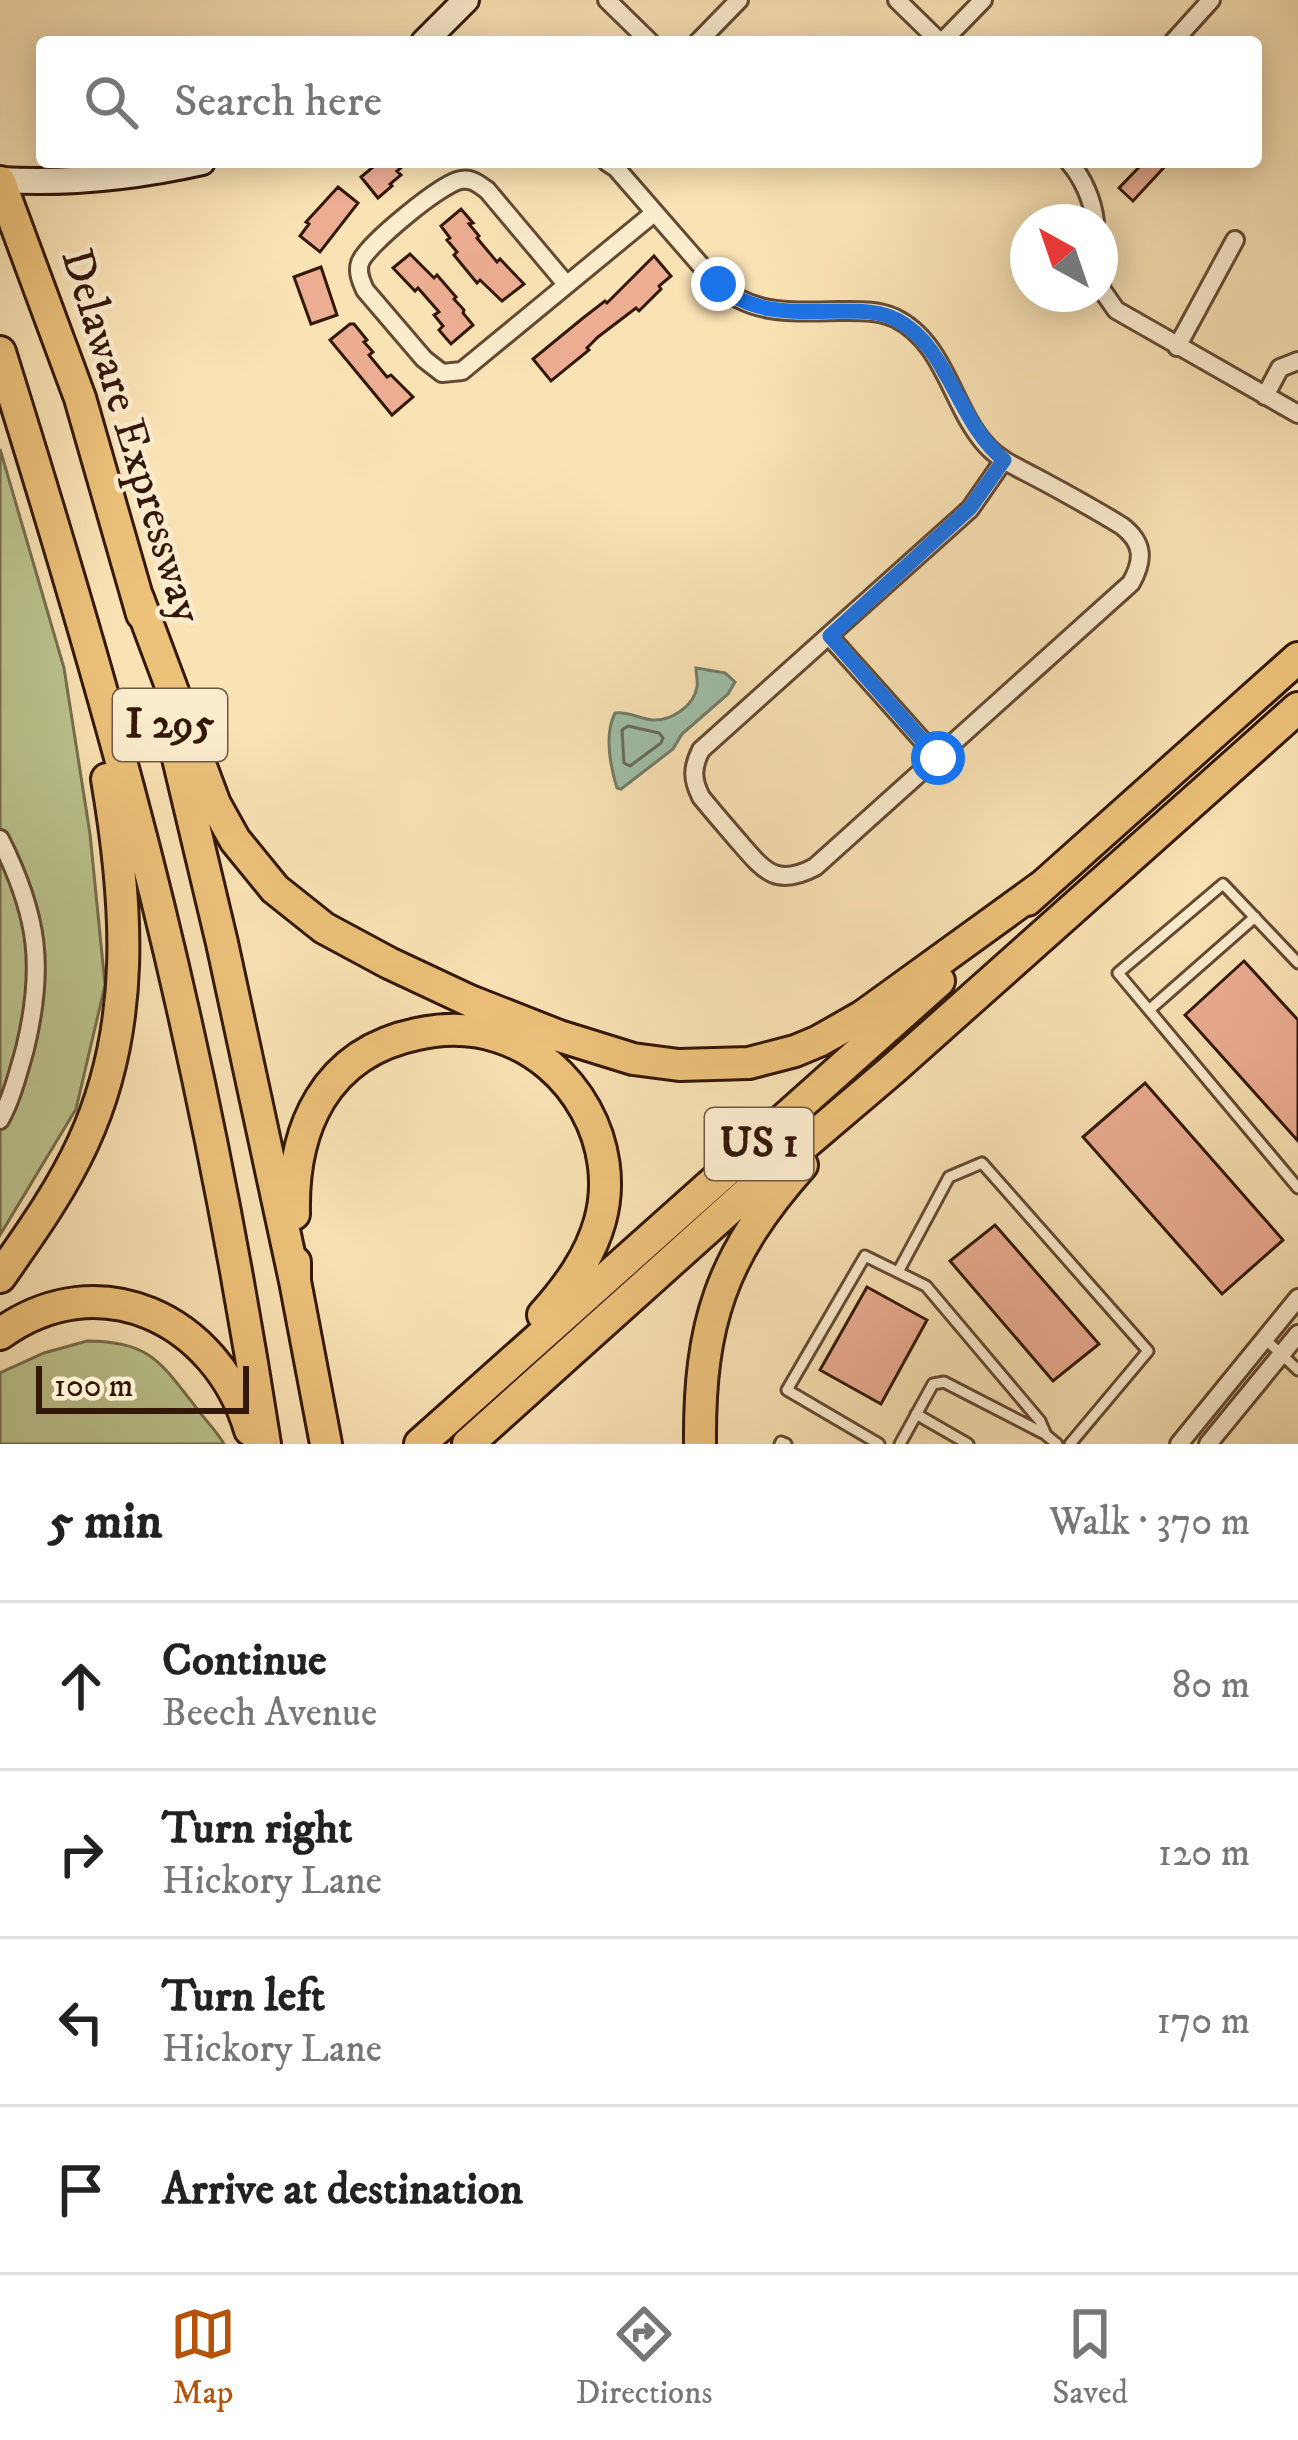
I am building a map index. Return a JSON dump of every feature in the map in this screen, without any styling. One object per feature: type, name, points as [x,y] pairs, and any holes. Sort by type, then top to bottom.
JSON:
[{"type":"highway","name":"Delaware Expressway","points":[[0,181],[80,398],[138,598],[222,944],[295,1281]]},
{"type":"highway","name":"I 295","points":[[0,352],[128,788],[188,1040],[231,1246],[265,1444]]},
{"type":"highway","points":[[138,598],[215,805],[247,857],[275,889],[324,928],[389,963],[518,1021],[600,1049],[654,1063],[701,1066],[748,1063],[795,1051],[863,1016],[1041,887]]},
{"type":"highway","points":[[0,1277],[63,1183],[85,1140],[109,1070],[123,994],[120,860],[79,614]]},
{"type":"highway","name":"US 1","points":[[420,1444],[1298,658]]},
{"type":"highway","name":"US 1","points":[[468,1444],[1298,708]]},
{"type":"highway","points":[[295,1281],[293,1185],[298,1152],[317,1104],[345,1070],[382,1045],[439,1030],[485,1033],[533,1053],[559,1073],[589,1114],[604,1159],[604,1207],[579,1270],[472,1395]]},
{"type":"highway","points":[[700,1444],[706,1335],[728,1271],[788,1181],[892,1069]]},
{"type":"highway","name":"I 295","points":[[295,1281],[326,1444]]},
{"type":"highway","points":[[0,1334],[30,1315],[80,1302],[114,1303],[156,1315],[181,1329],[217,1363],[236,1392],[254,1444]]},
{"type":"street","points":[[430,36],[466,0]]},
{"type":"street","points":[[607,0],[644,36]]},
{"type":"street","points":[[704,36],[740,0]]},
{"type":"street","points":[[897,0],[935,36]]},
{"type":"street","points":[[947,36],[983,0]]},
{"type":"street","points":[[1178,36],[1211,0]]},
{"type":"street","points":[[0,181],[122,177],[170,168]]},
{"type":"street","points":[[616,168],[733,297],[773,310],[866,311],[895,318],[917,334],[933,353],[985,445],[1123,526],[1141,550],[1131,584],[815,867],[800,876],[782,878],[764,870],[701,797],[693,766],[701,750],[970,508],[1004,460]]},
{"type":"street","points":[[1074,168],[1092,204]]},
{"type":"street","points":[[566,284],[487,190],[473,180],[446,184],[429,196],[364,254],[358,265],[365,290],[424,358],[442,373],[462,370],[654,213]]},
{"type":"street","points":[[1177,347],[1235,240]]},
{"type":"street","points":[[1118,311],[1298,415]]},
{"type":"street","points":[[1264,396],[1280,368],[1298,361]]},
{"type":"street","points":[[830,636],[938,758]]},
{"type":"street","points":[[0,839],[23,890],[35,934],[37,972],[34,1011],[18,1075],[0,1120]]},
{"type":"street","points":[[1179,1444],[1298,1298]]},
{"type":"street","points":[[1208,1444],[1298,1334]]},
{"type":"lane","points":[[1298,963],[1223,884],[1118,973],[1298,1188]]},
{"type":"lane","points":[[1149,1010],[1255,917]]},
{"type":"lane","points":[[898,1272],[949,1177],[982,1163],[1148,1351],[1070,1444]]},
{"type":"lane","points":[[879,1444],[787,1390],[865,1256],[926,1286],[1040,1421],[1046,1435]]},
{"type":"lane","points":[[1265,1339],[1298,1370]]},
{"type":"lane","points":[[900,1444],[933,1384],[944,1382],[1057,1444]]},
{"type":"lane","points":[[916,1414],[968,1444]]},
{"type":"shaded area","points":[[0,449],[64,668],[90,834],[105,985],[76,1109],[0,1235]]},
{"type":"shaded area","points":[[87,1341],[125,1345],[151,1357],[224,1444],[0,1444],[0,1373]]},
{"type":"water","points":[[696,668],[725,673],[735,682],[673,749],[617,788],[609,740],[615,713],[653,720],[674,715],[695,694]]},
{"type":"building","points":[[372,168],[401,168],[397,171],[401,175],[378,198],[361,177]]},
{"type":"building","points":[[1138,168],[1163,168],[1133,201],[1119,188]]},
{"type":"building","points":[[338,187],[358,203],[320,252],[300,236],[306,222]]},
{"type":"building","points":[[461,209],[497,262],[500,259],[524,284],[502,301],[480,280],[477,283],[447,240],[441,226]]},
{"type":"building","points":[[410,254],[434,278],[437,275],[473,325],[451,344],[439,330],[443,326],[434,315],[439,312],[393,268]]},
{"type":"building","points":[[654,256],[671,276],[661,289],[551,381],[533,359],[607,303]]},
{"type":"building","points":[[321,267],[337,315],[311,324],[294,277]]},
{"type":"building","points":[[350,324],[367,340],[373,352],[369,355],[387,377],[391,375],[413,397],[392,415],[330,340]]},
{"type":"building","points":[[1244,961],[1298,1020],[1298,1141],[1185,1015]]},
{"type":"building","points":[[1145,1083],[1283,1240],[1222,1294],[1083,1137]]},
{"type":"building","points":[[995,1225],[1099,1344],[1053,1381],[950,1261]]},
{"type":"building","points":[[867,1287],[927,1320],[881,1404],[820,1370]]},
{"type":"route","points":[[718,284],[752,306],[866,311],[895,318],[933,353],[985,445],[1004,460],[970,508],[830,636],[938,758]]}]
